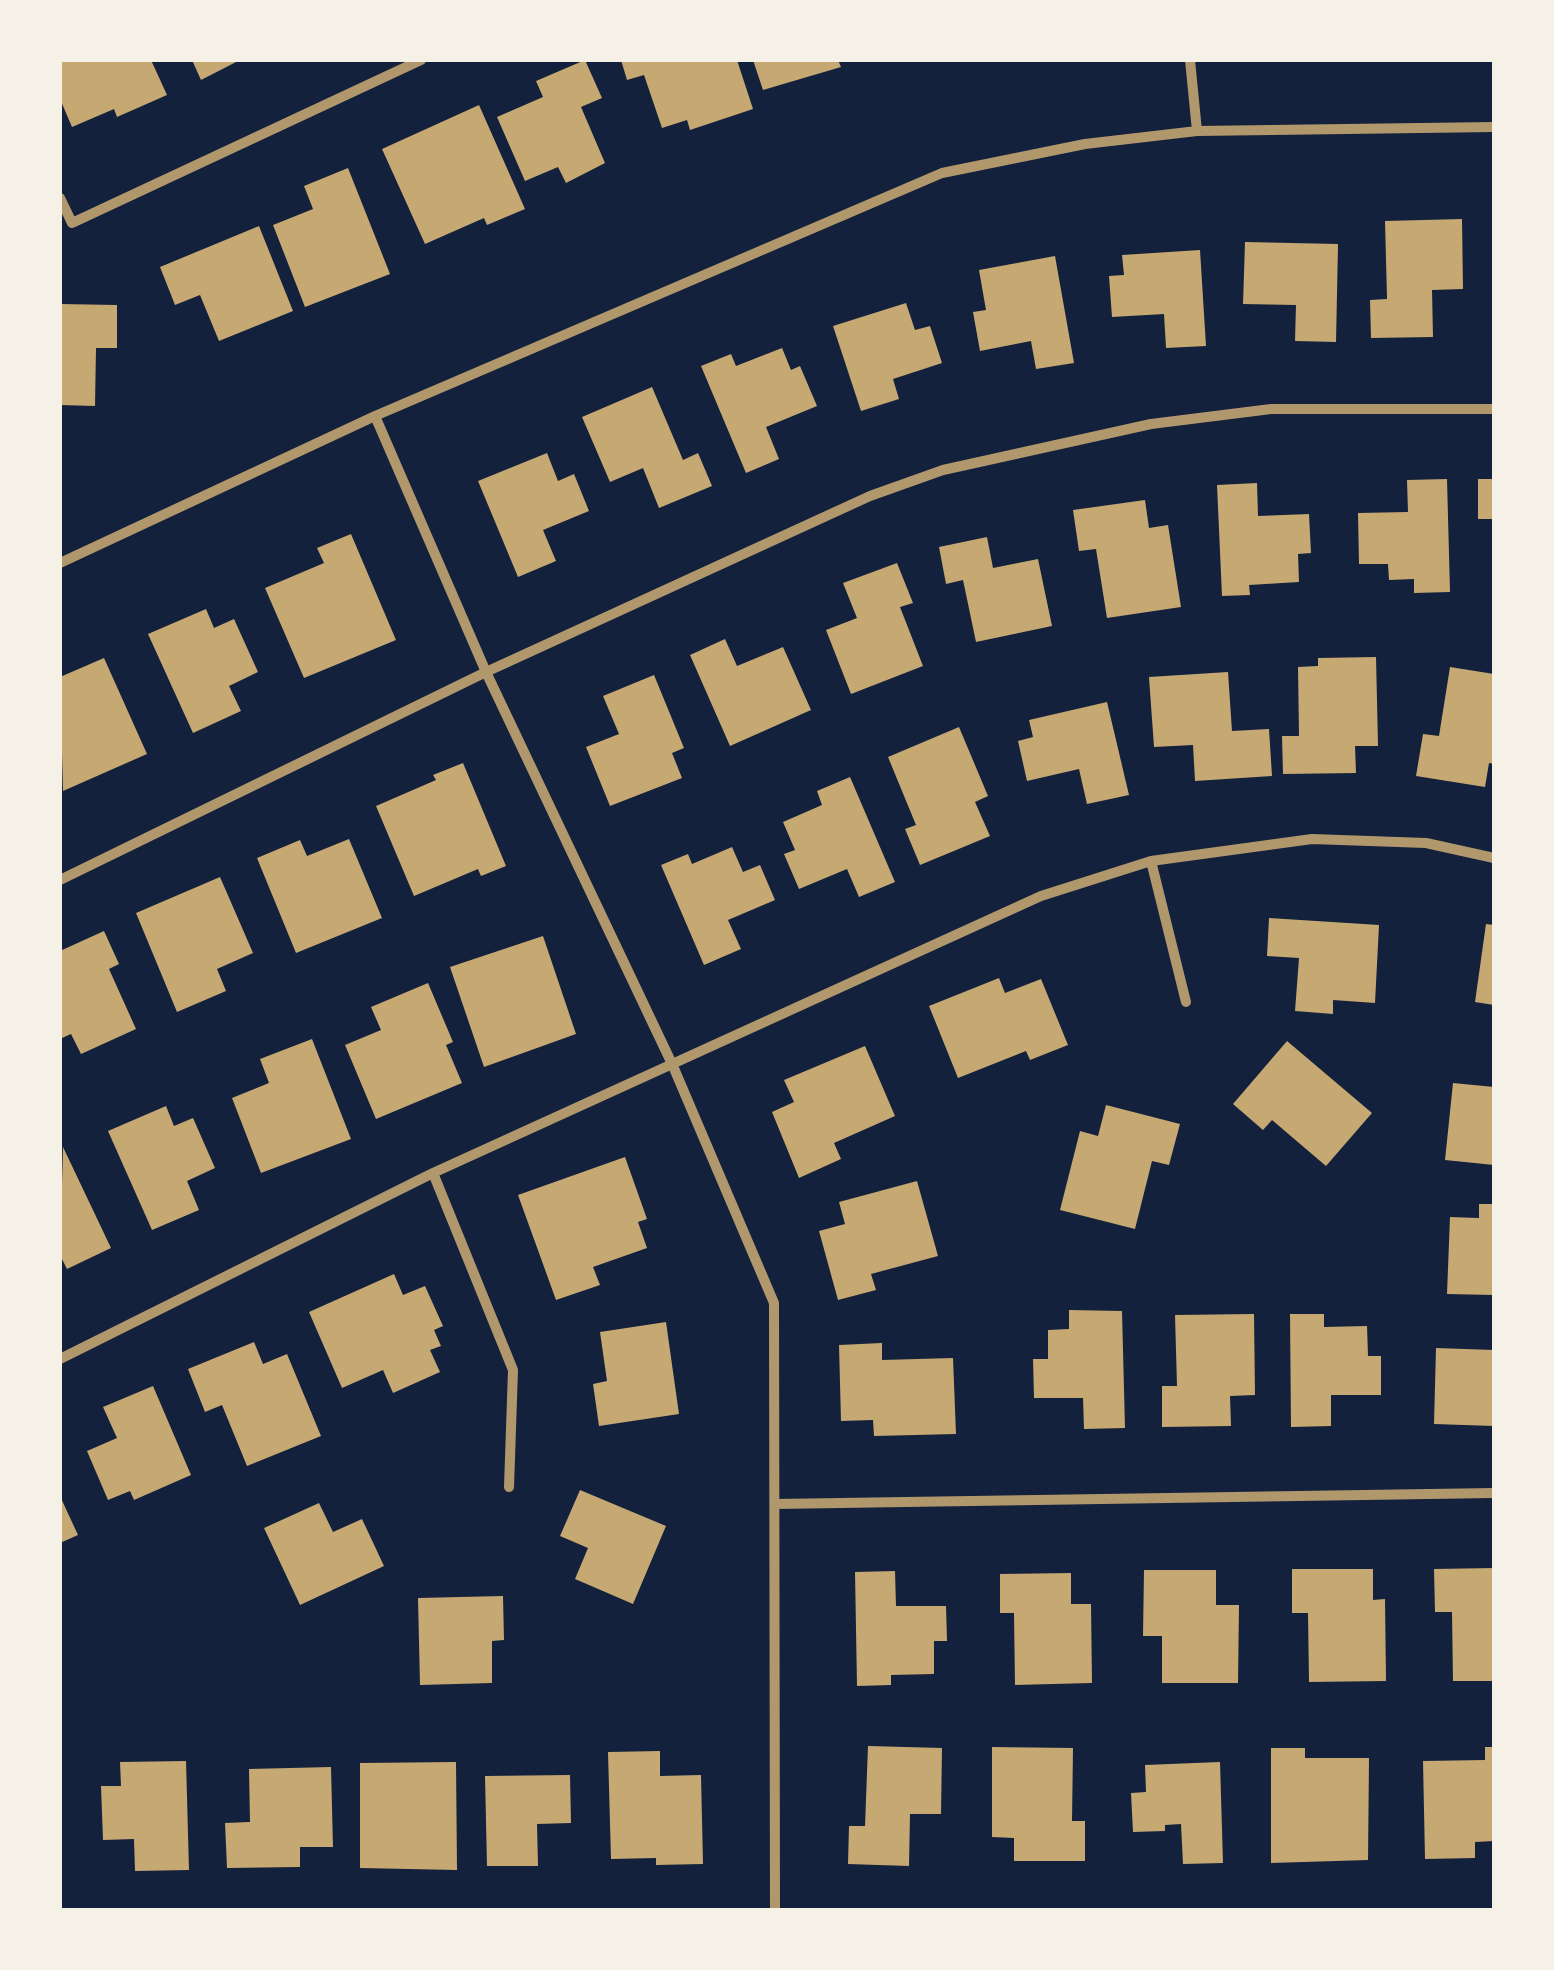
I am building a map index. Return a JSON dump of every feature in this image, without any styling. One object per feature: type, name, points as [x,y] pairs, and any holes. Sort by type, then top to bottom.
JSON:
[{"type":"street","points":[[60,198],[72,224],[422,60]]},
{"type":"street","points":[[1190,60],[1197,131]]},
{"type":"street","points":[[60,563],[375,416],[942,173],[1085,144],[1197,131],[1494,127]]},
{"type":"street","points":[[60,880],[486,672],[870,496],[1005,454],[1151,424],[1271,409],[1494,409]]},
{"type":"street","points":[[375,416],[486,672],[672,1066],[774,1303],[775,1910]]},
{"type":"street","points":[[60,1359],[434,1174],[1040,896],[1151,861],[1312,838],[1426,842],[1494,858]]},
{"type":"street","points":[[1151,861],[1186,1002]]},
{"type":"street","points":[[434,1174],[513,1370],[509,1488]]},
{"type":"street","points":[[775,1504],[1494,1493]]},
{"type":"building","points":[[60,60],[151,60],[167,95],[117,117],[114,109],[72,127],[60,99]]},
{"type":"building","points":[[192,60],[240,60],[201,80]]},
{"type":"building","points":[[585,60],[602,98],[581,107],[605,163],[566,183],[558,167],[525,181],[497,117],[543,97],[536,81]]},
{"type":"building","points":[[621,60],[737,60],[753,109],[690,130],[687,120],[662,128],[644,75],[627,80]]},
{"type":"building","points":[[753,60],[838,60],[841,67],[763,90]]},
{"type":"building","points":[[479,105],[525,209],[487,225],[484,218],[425,244],[382,149]]},
{"type":"building","points":[[348,168],[390,274],[305,307],[273,225],[313,209],[304,186]]},
{"type":"building","points":[[1462,219],[1463,289],[1432,290],[1433,337],[1371,338],[1370,300],[1387,299],[1385,221]]},
{"type":"building","points":[[259,226],[293,311],[219,341],[200,295],[175,305],[160,267]]},
{"type":"building","points":[[1245,242],[1338,244],[1336,342],[1295,341],[1296,305],[1243,304]]},
{"type":"building","points":[[1200,250],[1206,346],[1166,348],[1164,314],[1112,317],[1109,276],[1124,275],[1122,255]]},
{"type":"building","points":[[1055,256],[1074,363],[1036,369],[1031,341],[980,351],[973,312],[986,310],[979,270]]},
{"type":"building","points":[[906,303],[915,330],[930,326],[942,363],[893,379],[899,399],[861,411],[833,326]]},
{"type":"building","points":[[60,304],[117,305],[117,348],[96,348],[95,406],[60,405]]},
{"type":"building","points":[[782,348],[791,370],[800,366],[817,406],[766,427],[779,459],[746,473],[701,366],[731,354],[736,366]]},
{"type":"building","points":[[652,387],[683,460],[698,453],[712,486],[659,508],[643,468],[610,482],[582,417]]},
{"type":"building","points":[[547,453],[558,481],[574,474],[589,511],[543,530],[556,561],[518,577],[478,481]]},
{"type":"building","points":[[1447,479],[1450,592],[1414,593],[1414,579],[1389,580],[1388,564],[1359,564],[1358,513],[1408,512],[1407,480]]},
{"type":"building","points":[[1478,479],[1494,479],[1494,519],[1478,519]]},
{"type":"building","points":[[1257,483],[1258,516],[1309,514],[1311,553],[1298,554],[1299,582],[1249,585],[1250,595],[1222,596],[1217,485]]},
{"type":"building","points":[[1145,500],[1149,528],[1168,525],[1181,607],[1107,618],[1096,549],[1079,551],[1073,510]]},
{"type":"building","points":[[351,534],[396,640],[304,678],[265,588],[324,563],[317,548]]},
{"type":"building","points":[[987,537],[993,568],[1038,559],[1052,626],[976,642],[963,580],[946,584],[939,547]]},
{"type":"building","points":[[897,563],[913,603],[900,607],[923,666],[851,694],[826,630],[857,618],[843,583]]},
{"type":"building","points":[[206,609],[214,628],[234,619],[258,672],[229,686],[241,711],[193,733],[148,634]]},
{"type":"building","points":[[725,639],[737,666],[783,647],[811,710],[730,746],[690,655]]},
{"type":"building","points":[[1376,657],[1378,746],[1355,746],[1356,773],[1283,774],[1282,736],[1299,736],[1298,667],[1318,666],[1318,658]]},
{"type":"building","points":[[104,658],[147,754],[63,791],[60,677]]},
{"type":"building","points":[[1450,667],[1494,674],[1494,764],[1489,763],[1485,787],[1416,776],[1423,734],[1439,736]]},
{"type":"building","points":[[1228,672],[1232,731],[1269,729],[1272,776],[1195,781],[1193,745],[1154,747],[1149,677]]},
{"type":"building","points":[[654,675],[684,748],[672,753],[682,778],[610,806],[586,747],[619,734],[603,696]]},
{"type":"building","points":[[1107,702],[1129,795],[1087,804],[1079,769],[1027,781],[1018,741],[1033,737],[1029,720]]},
{"type":"building","points":[[959,727],[988,796],[975,802],[990,836],[920,865],[905,829],[916,825],[888,757]]},
{"type":"building","points":[[463,763],[506,866],[481,876],[478,869],[414,896],[376,806],[436,780],[433,775]]},
{"type":"building","points":[[850,777],[895,882],[859,897],[847,869],[799,889],[784,854],[795,850],[783,822],[822,805],[817,791]]},
{"type":"building","points":[[349,839],[382,918],[296,953],[257,858],[300,840],[307,856]]},
{"type":"building","points":[[732,847],[743,872],[760,865],[775,900],[728,920],[741,949],[704,965],[661,865],[688,854],[692,864]]},
{"type":"building","points":[[220,877],[253,953],[217,969],[226,991],[177,1012],[136,913]]},
{"type":"building","points":[[1269,918],[1379,925],[1375,1003],[1333,1000],[1333,1014],[1295,1011],[1299,958],[1267,956]]},
{"type":"building","points":[[1486,924],[1494,925],[1494,1005],[1475,1002]]},
{"type":"building","points":[[104,931],[119,964],[109,969],[136,1029],[81,1054],[71,1034],[60,1039],[60,951]]},
{"type":"building","points":[[543,936],[576,1034],[484,1067],[450,967]]},
{"type":"building","points":[[999,978],[1005,993],[1041,979],[1068,1045],[1030,1060],[1026,1051],[958,1078],[929,1006]]},
{"type":"building","points":[[428,983],[453,1042],[446,1045],[462,1083],[376,1119],[345,1045],[381,1030],[371,1007]]},
{"type":"building","points":[[312,1039],[351,1139],[261,1173],[232,1098],[269,1083],[260,1059]]},
{"type":"building","points":[[1287,1041],[1372,1113],[1326,1166],[1272,1120],[1263,1130],[1233,1104]]},
{"type":"building","points":[[865,1046],[895,1116],[834,1143],[841,1159],[799,1178],[772,1112],[794,1102],[784,1080]]},
{"type":"building","points":[[1453,1083],[1494,1087],[1494,1165],[1445,1160]]},
{"type":"building","points":[[1106,1105],[1180,1124],[1169,1165],[1152,1161],[1135,1229],[1060,1210],[1080,1131],[1098,1136]]},
{"type":"building","points":[[166,1106],[174,1126],[193,1118],[215,1168],[187,1181],[199,1210],[152,1230],[108,1131]]},
{"type":"building","points":[[63,1147],[111,1248],[67,1269],[60,1255]]},
{"type":"building","points":[[625,1157],[647,1219],[638,1222],[647,1248],[593,1267],[600,1285],[556,1300],[518,1195]]},
{"type":"building","points":[[917,1181],[938,1256],[871,1274],[876,1290],[838,1300],[819,1231],[845,1224],[839,1202]]},
{"type":"building","points":[[1479,1204],[1494,1204],[1494,1295],[1447,1294],[1450,1217],[1479,1218]]},
{"type":"building","points":[[394,1274],[403,1295],[425,1286],[443,1326],[434,1330],[441,1346],[430,1350],[440,1372],[393,1393],[383,1370],[342,1388],[309,1312]]},
{"type":"building","points":[[1069,1310],[1122,1311],[1125,1428],[1084,1429],[1083,1398],[1034,1398],[1033,1359],[1048,1359],[1048,1330],[1069,1329]]},
{"type":"building","points":[[1254,1314],[1255,1395],[1230,1396],[1231,1426],[1162,1427],[1162,1386],[1177,1386],[1175,1315]]},
{"type":"building","points":[[1290,1314],[1324,1314],[1324,1327],[1367,1326],[1368,1356],[1381,1356],[1381,1395],[1331,1395],[1331,1426],[1291,1427]]},
{"type":"building","points":[[666,1322],[679,1414],[599,1426],[593,1384],[607,1381],[600,1332]]},
{"type":"building","points":[[254,1342],[263,1364],[287,1354],[321,1436],[247,1466],[222,1405],[205,1412],[188,1369]]},
{"type":"building","points":[[882,1343],[882,1360],[953,1358],[956,1434],[874,1436],[873,1420],[841,1421],[839,1345]]},
{"type":"building","points":[[1436,1348],[1494,1350],[1494,1426],[1434,1424]]},
{"type":"building","points":[[153,1386],[191,1475],[134,1500],[130,1491],[108,1500],[87,1451],[117,1438],[103,1407]]},
{"type":"building","points":[[580,1490],[666,1526],[633,1604],[575,1579],[588,1548],[560,1536]]},
{"type":"building","points":[[60,1496],[78,1535],[60,1543]]},
{"type":"building","points":[[319,1503],[333,1532],[362,1519],[384,1566],[300,1605],[264,1528]]},
{"type":"building","points":[[1494,1568],[1494,1681],[1453,1681],[1452,1612],[1435,1612],[1434,1569]]},
{"type":"building","points":[[1292,1569],[1373,1569],[1373,1600],[1385,1599],[1386,1681],[1309,1682],[1308,1613],[1292,1613]]},
{"type":"building","points":[[1144,1570],[1216,1570],[1216,1605],[1239,1605],[1238,1683],[1162,1683],[1162,1636],[1143,1636]]},
{"type":"building","points":[[895,1571],[896,1606],[946,1606],[947,1641],[934,1641],[934,1674],[891,1675],[891,1685],[857,1686],[855,1572]]},
{"type":"building","points":[[1071,1573],[1071,1604],[1091,1604],[1092,1683],[1015,1685],[1014,1613],[1000,1613],[1000,1574]]},
{"type":"building","points":[[503,1596],[504,1640],[492,1641],[492,1683],[420,1685],[418,1598]]},
{"type":"building","points":[[868,1746],[942,1748],[941,1814],[910,1814],[909,1866],[848,1864],[849,1826],[865,1826]]},
{"type":"building","points":[[992,1747],[1073,1748],[1072,1821],[1085,1821],[1085,1861],[1014,1861],[1014,1838],[992,1837]]},
{"type":"building","points":[[1485,1747],[1494,1747],[1494,1841],[1475,1842],[1475,1858],[1425,1859],[1423,1761],[1485,1760]]},
{"type":"building","points":[[1271,1748],[1305,1748],[1305,1758],[1369,1758],[1368,1860],[1271,1863]]},
{"type":"building","points":[[660,1751],[660,1776],[701,1775],[703,1864],[656,1865],[656,1858],[611,1859],[608,1752]]},
{"type":"building","points":[[186,1761],[189,1870],[135,1871],[134,1839],[103,1840],[101,1786],[121,1786],[120,1762]]},
{"type":"building","points":[[456,1762],[457,1870],[360,1868],[360,1763]]},
{"type":"building","points":[[1220,1762],[1223,1863],[1183,1864],[1181,1824],[1165,1825],[1165,1831],[1133,1832],[1131,1793],[1146,1792],[1145,1765]]},
{"type":"building","points":[[331,1767],[333,1847],[300,1847],[300,1867],[227,1868],[225,1823],[250,1822],[249,1769]]},
{"type":"building","points":[[570,1775],[571,1823],[537,1824],[538,1866],[487,1866],[485,1776]]}]
